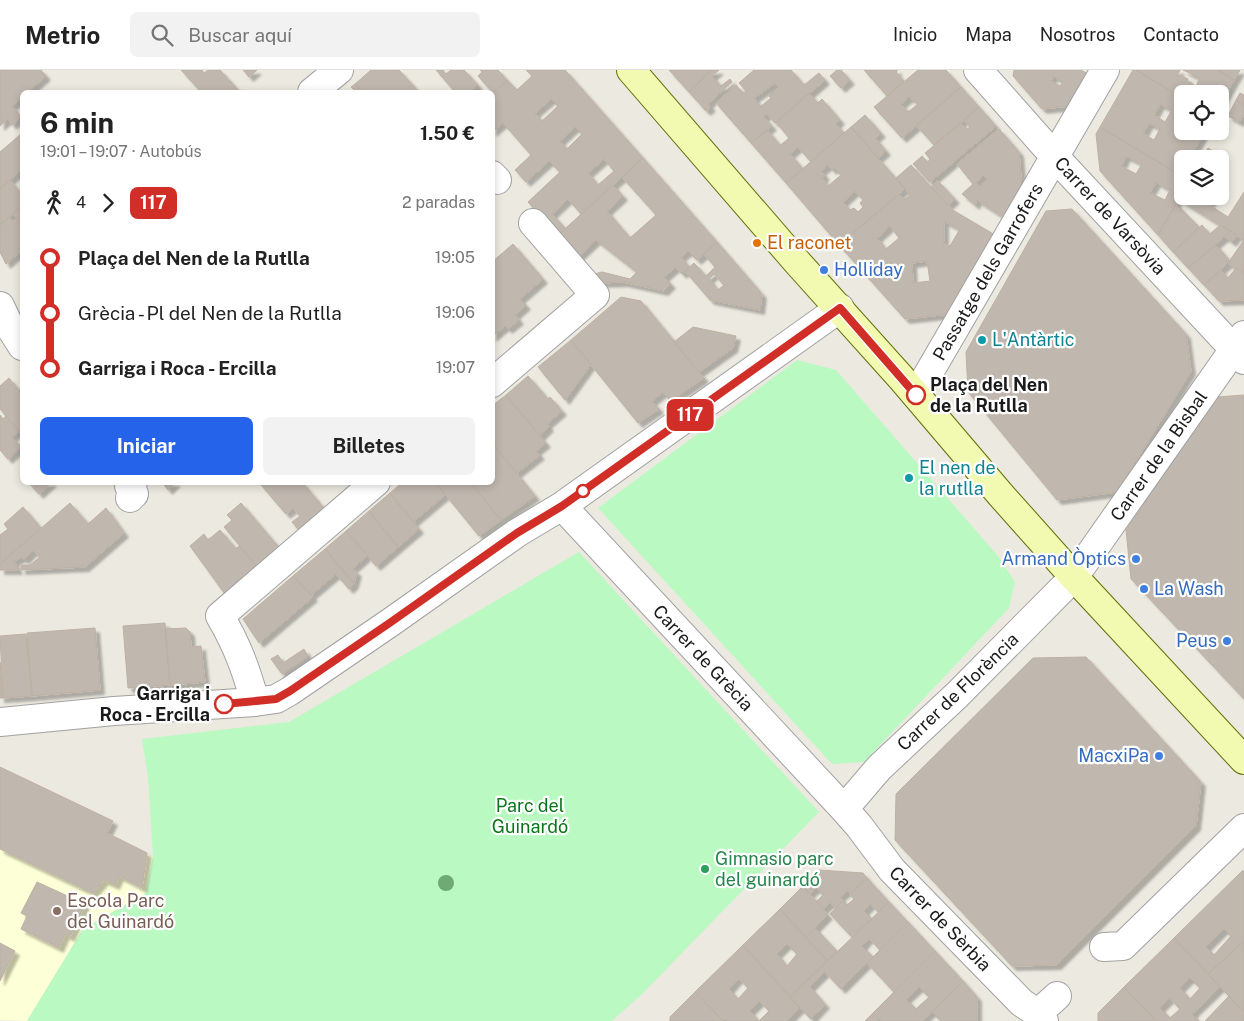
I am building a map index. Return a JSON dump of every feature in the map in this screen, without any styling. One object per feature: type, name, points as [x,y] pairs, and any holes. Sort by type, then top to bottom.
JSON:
[{"type":"street","points":[[314,90],[339,70]]},
{"type":"street","points":[[631,70],[792,256],[916,395],[994,487],[1074,577],[1244,760]]},
{"type":"street","name":"Carrer de Varsòvia","points":[[978,70],[1055,157],[1241,348]]},
{"type":"street","name":"Passatge dels Garrofers","points":[[916,395],[1105,70]]},
{"type":"street","points":[[495,380],[595,295],[533,223]]},
{"type":"street","points":[[0,722],[276,699],[312,678],[517,533],[562,506],[840,308]]},
{"type":"street","name":"Carrer de la Bisbal","points":[[1074,577],[1241,348]]},
{"type":"street","points":[[255,702],[248,675],[236,643],[220,616],[373,485]]},
{"type":"street","name":"Carrer de Grècia","points":[[562,506],[844,809]]},
{"type":"street","name":"Carrer de Florència","points":[[844,809],[879,768],[958,695],[1074,577]]},
{"type":"street","name":"Carrer de Sèrbia","points":[[844,809],[892,870],[1022,1003],[1039,1014],[1049,1008]]},
{"type":"street","points":[[1104,947],[1123,946],[1244,828]]},
{"type":"shaded area","name":"Escola Parc del Guinardó","points":[[0,767],[113,821],[107,833],[153,857],[146,893],[83,929],[27,1021],[0,1020]]},
{"type":"green space","name":"Plaça del Nen de la Rutlla","points":[[797,360],[836,370],[998,556],[1015,582],[1009,608],[864,762],[832,764],[598,508]]},
{"type":"green space","name":"Parc del Guinardó","points":[[579,552],[819,812],[643,993],[612,1021],[27,1021],[83,929],[146,893],[153,857],[148,777],[142,739],[289,722]]},
{"type":"building","points":[[0,70],[41,70],[46,76],[30,90],[20,90],[20,99],[12,106],[20,118],[12,125],[8,119],[0,126]]},
{"type":"building","points":[[181,70],[202,70],[204,73],[208,70],[220,70],[238,90],[199,90]]},
{"type":"building","points":[[243,70],[257,70],[249,77]]},
{"type":"building","points":[[371,70],[399,70],[417,90],[361,90],[355,84]]},
{"type":"building","points":[[436,70],[443,70],[446,74],[451,70],[464,70],[478,85],[473,90],[453,90]]},
{"type":"building","points":[[480,70],[498,70],[507,80],[495,91],[490,90],[478,76],[482,72]]},
{"type":"building","points":[[526,70],[565,70],[643,158],[581,214],[568,199],[552,214],[566,229],[557,236],[528,202],[560,172],[549,161],[526,182],[515,170],[531,155],[503,123],[495,130],[495,90],[507,80],[517,90],[532,76]],"holes":[[[551,99],[558,106],[542,121],[535,113]],[[575,127],[582,134],[567,149],[560,141]],[[604,159],[614,171],[598,185],[588,173]]]},
{"type":"building","points":[[669,70],[712,70],[689,92]]},
{"type":"building","points":[[712,70],[719,70],[712,76],[721,86],[730,79],[732,82],[708,104],[711,107],[706,111],[689,92]]},
{"type":"building","points":[[754,70],[791,70],[804,85],[819,73],[825,80],[775,123],[767,114],[764,117],[772,126],[751,143],[716,103],[736,85],[743,93],[746,91],[739,83]],"holes":[[[775,83],[778,87],[769,96],[771,98],[760,107],[754,98]]]},
{"type":"building","points":[[837,70],[841,70],[850,80],[841,88],[830,76]]},
{"type":"building","points":[[864,70],[898,70],[896,72],[904,81],[887,96]]},
{"type":"building","points":[[918,70],[946,70],[961,87],[902,138],[874,107]],"holes":[[[909,97],[918,104],[908,112],[901,104]]]},
{"type":"building","points":[[1014,70],[1081,70],[1088,74],[1070,106],[1042,109],[1013,76]],"holes":[[[1053,76],[1063,82],[1060,86],[1051,81]]]},
{"type":"building","points":[[1133,70],[1174,93],[1174,140],[1200,140],[1194,150],[1174,150],[1174,171],[1100,127]],"holes":[[[1160,104],[1172,110],[1165,122],[1154,115]],[[1149,123],[1160,129],[1154,140],[1143,134]]]},
{"type":"building","points":[[1136,70],[1180,70],[1177,76],[1179,77],[1180,75],[1188,79],[1187,81],[1194,85],[1174,85],[1174,93]]},
{"type":"building","points":[[1183,70],[1217,70],[1234,80],[1229,89],[1229,85],[1196,85],[1200,78]]},
{"type":"building","points":[[1217,70],[1240,70],[1234,80]]},
{"type":"building","points":[[355,84],[361,90],[354,90],[351,87]]},
{"type":"building","points":[[961,87],[979,107],[934,145],[916,125]]},
{"type":"building","points":[[809,93],[818,103],[822,99],[840,120],[836,124],[844,133],[811,162],[798,147],[790,154],[803,169],[786,183],[751,143],[767,130],[780,145],[789,138],[776,122]]},
{"type":"building","points":[[1240,93],[1244,95],[1244,105],[1236,100]]},
{"type":"building","points":[[1236,100],[1244,105],[1244,115],[1239,122],[1229,117]]},
{"type":"building","points":[[979,107],[996,126],[930,182],[913,164],[922,156],[928,162],[930,159],[925,153],[961,123],[967,129],[970,127],[964,120]]},
{"type":"building","points":[[865,115],[881,133],[875,138],[886,151],[878,158],[851,127]]},
{"type":"building","points":[[851,127],[905,189],[839,245],[786,183]],"holes":[[[828,165],[832,170],[834,168],[841,175],[828,186],[822,178],[825,176],[821,171]],[[855,191],[863,200],[860,203],[863,207],[858,212],[854,208],[850,210],[843,202]]]},
{"type":"building","points":[[1100,127],[1174,171],[1175,205],[1158,235],[1100,171],[1096,134]],"holes":[[[1126,156],[1142,164],[1136,174],[1121,166]],[[1156,182],[1170,190],[1165,200],[1150,193]]]},
{"type":"building","points":[[999,129],[1019,152],[1022,189],[1005,218],[977,200],[975,205],[962,194],[973,184],[957,164]],"holes":[[[984,175],[987,179],[980,186],[976,182]]]},
{"type":"building","points":[[20,135],[20,171],[0,189],[0,152]]},
{"type":"building","points":[[643,158],[717,242],[697,260],[688,251],[681,257],[689,267],[682,274],[676,267],[664,277],[671,284],[664,291],[623,282],[599,283],[591,275],[602,272],[630,279],[637,272],[596,240],[577,258],[557,236],[613,185],[623,196],[607,211],[630,238],[656,215],[622,177]]},
{"type":"building","points":[[911,165],[951,209],[995,235],[950,314],[905,319],[839,245],[899,194],[904,200],[910,195],[896,178]],"holes":[[[944,221],[960,229],[950,246],[943,243]],[[890,226],[899,238],[886,249],[877,238]],[[927,261],[930,281],[913,283],[912,263]]]},
{"type":"building","points":[[10,180],[20,192],[20,208],[0,225],[0,189]]},
{"type":"building","points":[[938,181],[955,199],[948,205],[931,187]]},
{"type":"building","points":[[1244,192],[1244,240],[1189,205],[1209,205],[1228,217]]},
{"type":"building","points":[[1175,205],[1199,227],[1173,252],[1158,235]]},
{"type":"building","points":[[20,208],[20,252],[6,264],[0,252],[0,225],[9,217],[14,223],[17,219],[12,214]]},
{"type":"building","points":[[1072,209],[1186,334],[1191,371],[1117,492],[1057,500],[968,392],[966,352],[1046,211]]},
{"type":"building","points":[[1202,225],[1210,234],[1220,225],[1231,231],[1188,268],[1173,252]]},
{"type":"building","points":[[1231,231],[1237,235],[1232,242],[1225,237]]},
{"type":"building","points":[[1244,240],[1244,273],[1228,263]]},
{"type":"building","points":[[717,242],[762,294],[760,310],[710,300],[685,271],[694,263],[706,276],[715,267],[704,254]],"holes":[[[714,274],[724,285],[718,290],[709,279]]]},
{"type":"building","points":[[513,244],[543,279],[520,299],[526,305],[515,315],[519,320],[508,329],[505,326],[495,334],[495,259]]},
{"type":"building","points":[[1216,245],[1225,255],[1228,263],[1204,285],[1188,268]]},
{"type":"building","points":[[1236,268],[1244,273],[1244,300],[1219,301],[1204,285],[1221,270],[1228,278]]},
{"type":"building","points":[[621,297],[641,301],[704,378],[670,401],[663,392],[652,401],[659,409],[638,423],[571,340]]},
{"type":"building","points":[[693,327],[736,336],[733,348],[699,372],[674,342]]},
{"type":"building","points":[[571,340],[591,364],[565,400],[538,367]]},
{"type":"building","points":[[528,376],[548,399],[550,397],[562,411],[547,424],[549,427],[540,436],[506,395]]},
{"type":"building","points":[[9,378],[20,392],[20,433],[0,409],[0,386]]},
{"type":"building","points":[[506,395],[546,443],[536,451],[540,455],[517,473],[495,447],[495,404]]},
{"type":"building","points":[[1244,395],[1244,699],[1131,579],[1126,530],[1217,397]]},
{"type":"building","points":[[0,415],[3,419],[6,416],[19,431],[12,437],[20,448],[8,459],[0,450]]},
{"type":"building","points":[[495,447],[535,496],[501,520],[472,485],[495,485]]},
{"type":"building","points":[[31,485],[49,485],[39,494]]},
{"type":"building","points":[[164,485],[173,485],[168,490]]},
{"type":"building","points":[[261,485],[304,485],[327,512],[301,533],[292,522],[300,516],[293,508],[286,514]]},
{"type":"building","points":[[399,485],[437,485],[445,495],[413,522],[390,493]]},
{"type":"building","points":[[437,485],[472,485],[501,520],[479,536]]},
{"type":"building","points":[[390,493],[419,529],[398,547],[369,511]]},
{"type":"building","points":[[70,503],[88,524],[106,508],[124,533],[85,567],[21,570],[21,565],[30,565],[40,557],[33,551],[24,560],[22,557],[14,561],[18,570],[0,570],[0,564]]},
{"type":"building","points":[[241,503],[281,550],[259,569],[224,527],[232,520],[227,515]]},
{"type":"building","points":[[23,507],[41,528],[0,564],[0,535],[8,529],[4,524]]},
{"type":"building","points":[[369,511],[398,547],[376,566],[346,531]]},
{"type":"building","points":[[220,530],[236,549],[239,546],[259,569],[227,597],[190,546],[204,534],[208,540]]},
{"type":"building","points":[[346,531],[368,555],[352,569],[357,572],[354,583],[325,549]]},
{"type":"building","points":[[325,549],[354,584],[349,589],[336,574],[311,595],[293,576]]},
{"type":"building","points":[[293,576],[313,597],[259,643],[243,619]]},
{"type":"building","points":[[165,623],[170,685],[128,688],[123,626]]},
{"type":"building","points":[[95,628],[100,690],[32,696],[27,633]]},
{"type":"building","points":[[186,628],[190,632],[191,647],[201,646],[205,682],[170,685],[165,629]]},
{"type":"building","points":[[26,634],[32,696],[3,698],[0,636]]},
{"type":"building","points":[[304,649],[308,656],[282,674],[271,659],[278,655],[283,663]]},
{"type":"building","points":[[1086,657],[1201,782],[1196,826],[1057,965],[1012,966],[895,840],[896,794],[1033,658]]},
{"type":"building","points":[[0,662],[3,698],[0,698]]},
{"type":"building","points":[[0,767],[113,821],[107,833],[147,853],[142,888],[119,876],[115,885],[104,880],[93,893],[0,849]]},
{"type":"building","points":[[819,870],[863,873],[867,878],[850,894],[847,891],[840,897],[843,901],[836,908],[830,903],[823,909],[816,902],[823,895],[816,888],[809,894],[803,886]]},
{"type":"building","points":[[1244,871],[1244,941],[1208,974],[1174,938]],"holes":[[[1224,929],[1231,936],[1214,955],[1206,947]]]},
{"type":"building","points":[[867,878],[889,902],[878,912],[871,904],[864,911],[872,919],[852,937],[830,914],[843,901],[847,905],[854,899],[850,894]]},
{"type":"building","points":[[37,882],[85,904],[70,937],[65,934],[59,948],[21,929],[27,916],[21,913]]},
{"type":"building","points":[[803,886],[828,915],[806,937],[780,909]]},
{"type":"building","points":[[889,902],[908,922],[880,950],[869,938],[862,946],[873,957],[841,989],[825,972],[810,987],[825,1004],[811,1019],[790,997]]},
{"type":"building","points":[[780,909],[827,961],[790,997],[743,945]],"holes":[[[787,944],[797,954],[787,966],[777,954]]]},
{"type":"building","points":[[908,922],[935,951],[894,992],[867,963]]},
{"type":"building","points":[[815,928],[837,951],[827,961],[806,937]]},
{"type":"building","points":[[1174,938],[1220,987],[1192,1014],[1199,1021],[1156,1021],[1124,987]],"holes":[[[1190,978],[1200,988],[1190,999],[1180,988]],[[1170,998],[1180,1009],[1170,1018],[1160,1008]]]},
{"type":"building","points":[[1244,941],[1244,1012],[1208,974]]},
{"type":"building","points":[[0,943],[15,951],[0,981]]},
{"type":"building","points":[[743,945],[800,1008],[787,1021],[759,1021],[727,1021],[725,1019],[723,1021],[695,992]],"holes":[[[739,978],[748,988],[738,999],[729,989]],[[760,1001],[769,1011],[759,1021],[750,1011]]]},
{"type":"building","points":[[935,951],[963,981],[922,1021],[881,1021],[879,1019],[876,1021],[865,1021]],"holes":[[[919,987],[929,997],[916,1009],[906,999]]]},
{"type":"building","points":[[963,981],[977,997],[977,1021],[941,1021],[932,1012]]},
{"type":"building","points":[[1124,987],[1156,1021],[1098,1021],[1098,1013]]},
{"type":"building","points":[[695,992],[723,1021],[670,1021],[670,1017]]},
{"type":"building","points":[[1229,996],[1244,1012],[1244,1021],[1205,1021]]},
{"type":"bus line","name":"117","points":[[224,704],[276,699],[319,673],[517,533],[562,506],[840,308],[916,395]]},
{"type":"place","name":"El raconet","points":[[757,243]]},
{"type":"place","name":"Holliday","points":[[824,270]]},
{"type":"place","name":"L'Antàrtic","points":[[982,340]]},
{"type":"place","name":"Plaça del Nen de la Rutlla","points":[[916,395]]},
{"type":"place","name":"El nen de la rutlla","points":[[909,478]]},
{"type":"place","name":"Armand Òptics","points":[[1136,559]]},
{"type":"place","name":"La Wash","points":[[1144,589]]},
{"type":"place","name":"Peus","points":[[1227,641]]},
{"type":"place","name":"Garriga i Roca - Ercilla","points":[[224,704]]},
{"type":"place","name":"MacxiPa","points":[[1159,756]]},
{"type":"place","name":"Gimnasio parc del guinardó","points":[[705,869]]},
{"type":"place","name":"Escola Parc del Guinardó","points":[[57,911]]}]
